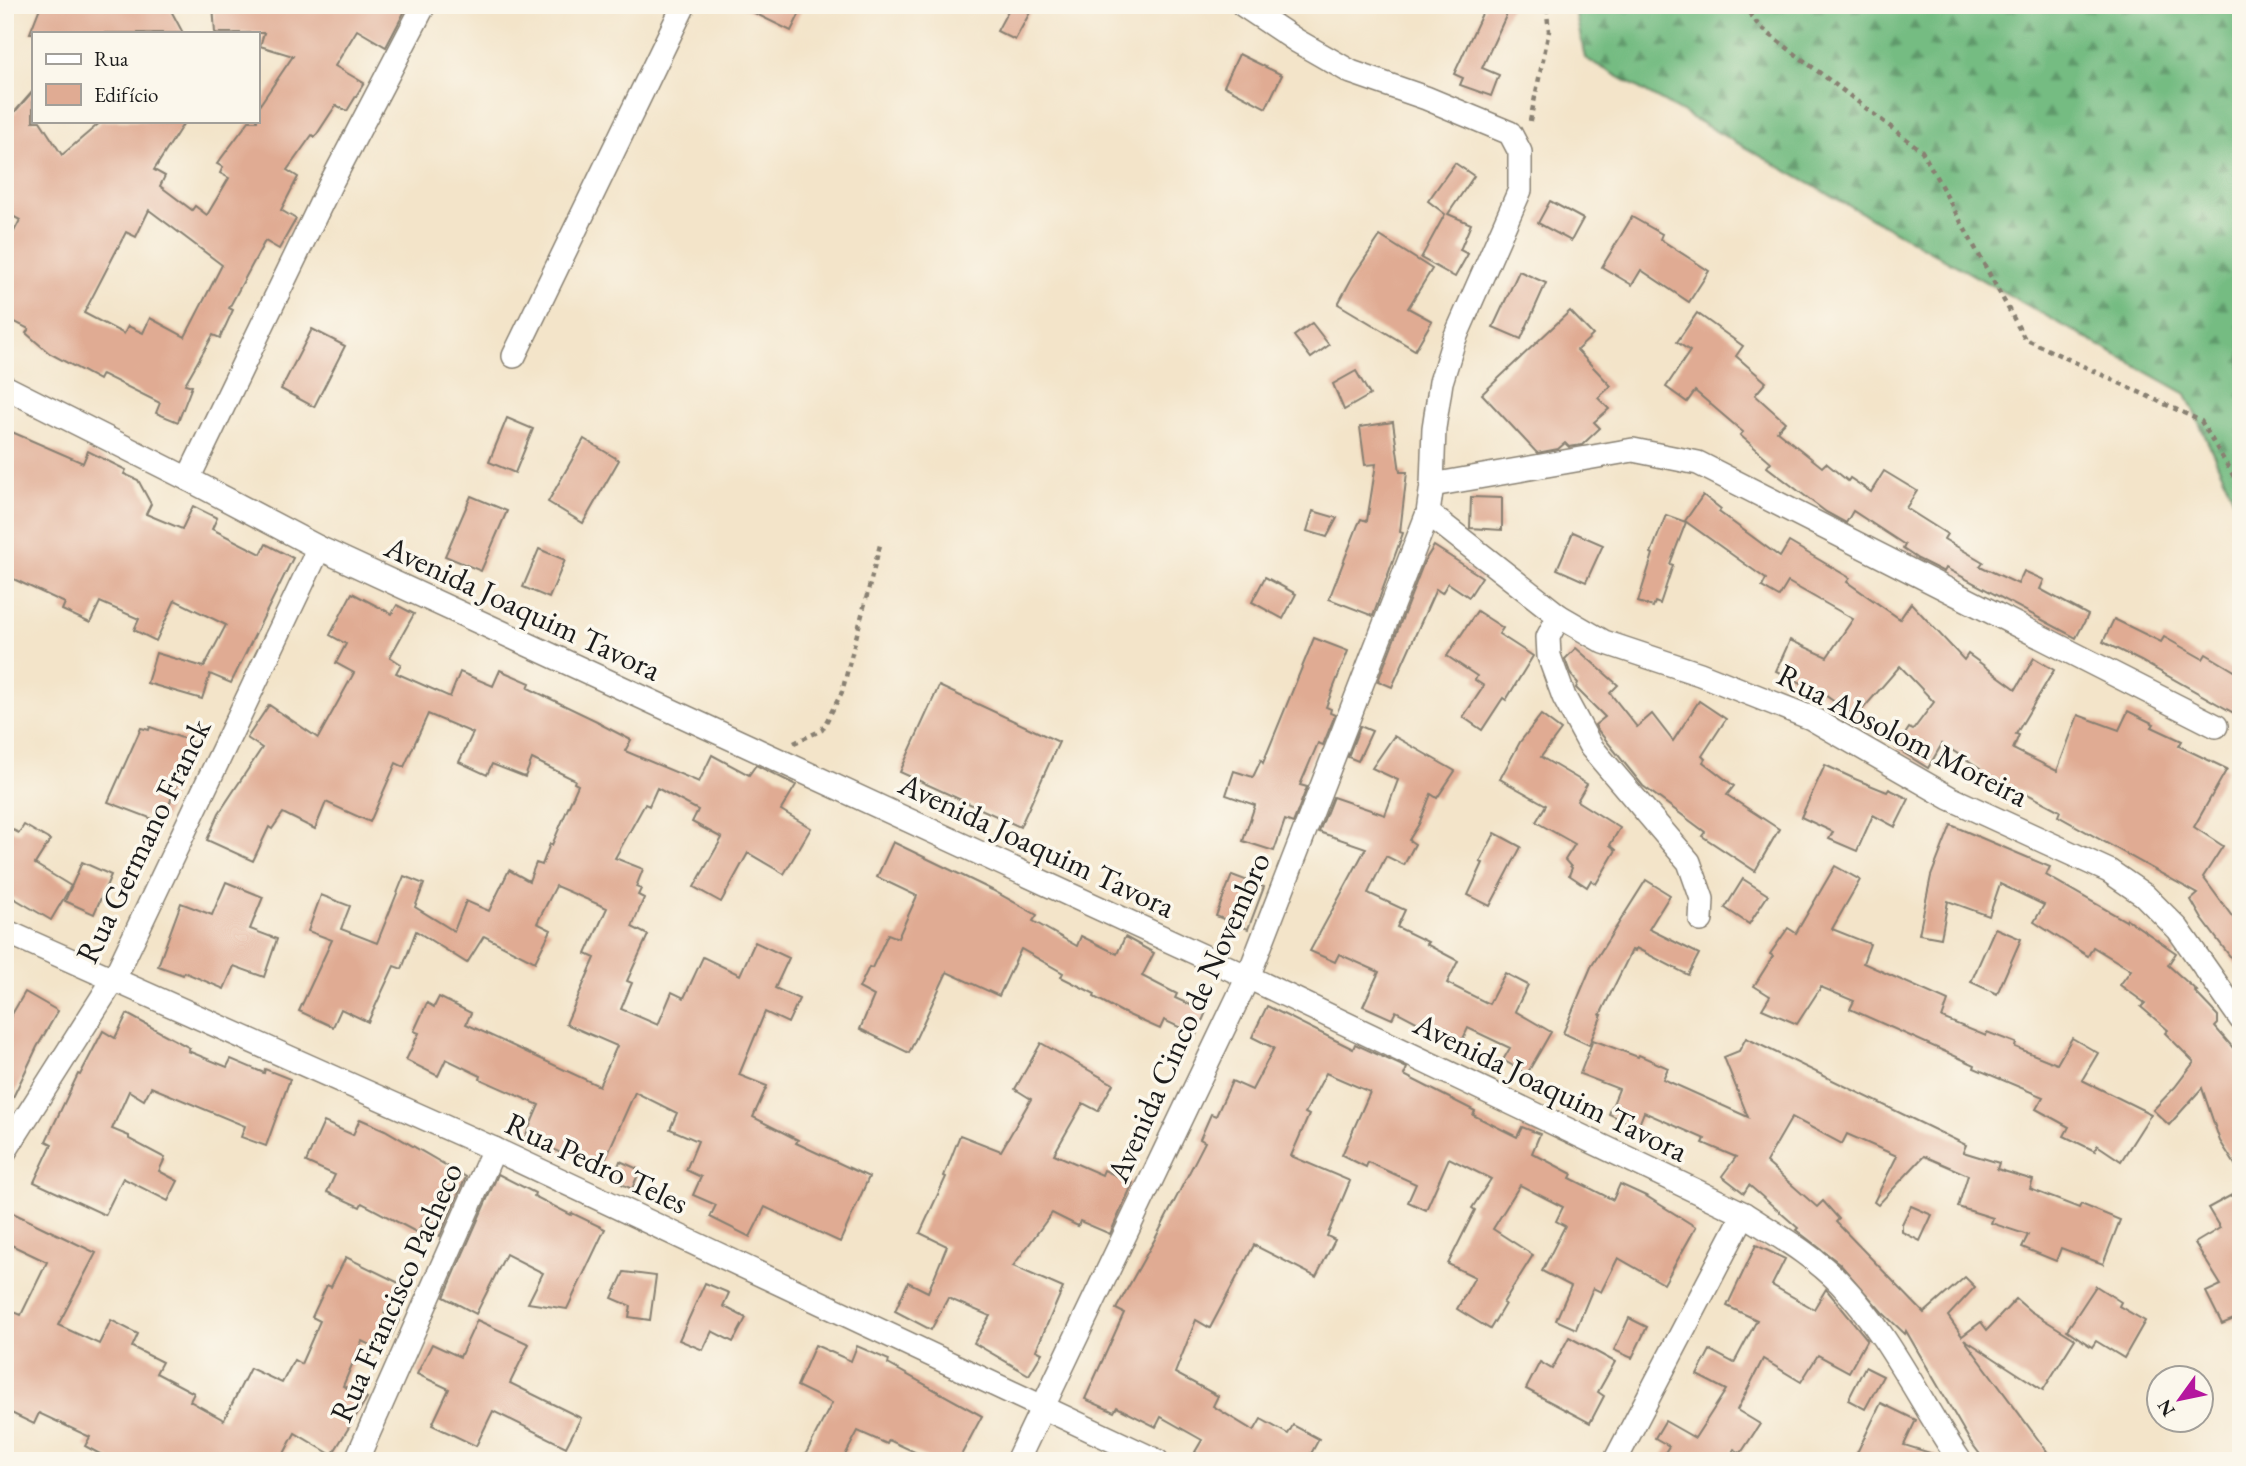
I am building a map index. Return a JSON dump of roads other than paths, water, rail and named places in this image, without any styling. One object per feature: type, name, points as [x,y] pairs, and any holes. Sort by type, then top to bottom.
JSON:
[{"type":"street","points":[[188,479],[330,184],[424,5]]},
{"type":"street","points":[[514,356],[684,5]]},
{"type":"street","name":"Avenida Cinco de Novembro","points":[[1017,1461],[1248,977],[1427,513],[1441,382],[1454,341],[1520,190],[1520,152],[1510,133],[1426,98],[1351,72],[1297,41],[1243,5]]},
{"type":"street","name":"Avenida Joaquim Tavora","points":[[5,387],[319,548],[1248,977],[1744,1214],[1793,1244],[1839,1282],[1878,1330],[1960,1461]]},
{"type":"street","points":[[1432,485],[1633,450],[1698,463],[2216,726]]},
{"type":"street","name":"Rua Absolom Moreira","points":[[1427,513],[1559,616],[1604,642],[1700,674],[1811,718],[1950,798],[2109,871],[2144,895],[2178,929],[2241,1019]]},
{"type":"street","name":"Rua Germano Franck","points":[[5,1151],[114,979],[319,548]]},
{"type":"street","points":[[1559,616],[1548,637],[1549,656],[1564,697],[1591,747],[1689,862],[1702,899],[1700,920]]},
{"type":"street","name":"Rua Pedro Teles","points":[[5,930],[494,1149],[1157,1461]]},
{"type":"street","name":"Rua Francisco Pacheco","points":[[356,1461],[494,1149]]},
{"type":"street","points":[[1615,1461],[1744,1214]]}]
